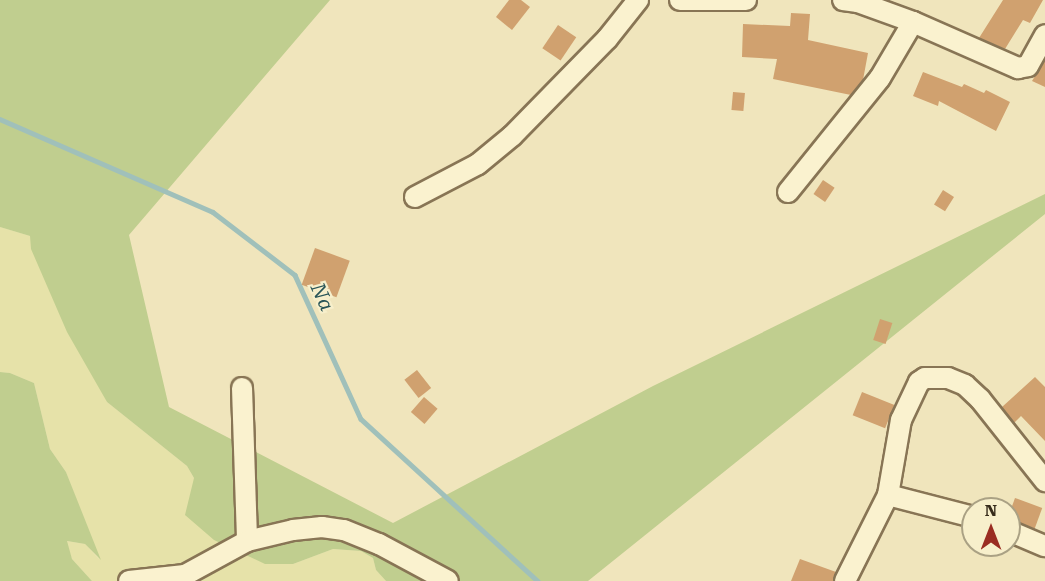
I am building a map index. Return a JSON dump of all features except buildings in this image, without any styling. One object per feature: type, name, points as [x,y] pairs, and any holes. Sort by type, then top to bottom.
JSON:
[{"type":"street","points":[[415,197],[478,164],[512,136],[607,39],[638,0]]},
{"type":"street","points":[[680,0],[746,0]]},
{"type":"street","points":[[843,0],[913,22],[1018,68],[1028,66],[1045,35]]},
{"type":"street","points":[[788,192],[880,78],[913,22]]},
{"type":"street","points":[[845,581],[888,495],[901,420],[919,382],[926,378],[937,376],[965,385],[980,399],[1045,481]]},
{"type":"street","points":[[242,388],[247,541]]},
{"type":"street","points":[[888,495],[961,515]]},
{"type":"street","points":[[129,581],[185,575],[247,541],[293,530],[322,527],[344,530],[379,544],[448,581]]},
{"type":"street","points":[[1021,536],[1045,546]]},
{"type":"shaded area","points":[[0,227],[30,236],[107,402],[187,466],[194,478],[293,564],[333,549],[361,551],[373,558],[376,570],[386,581],[92,581],[72,559],[66,541],[85,544],[99,559],[66,472],[50,449],[34,383],[10,373],[0,372]]},
{"type":"green space","points":[[0,0],[330,0],[129,235],[169,407],[393,523],[653,386],[1045,194],[1045,214],[588,581],[386,581],[376,570],[373,558],[361,551],[333,549],[293,564],[265,564],[214,540],[185,515],[194,478],[187,466],[107,402],[67,332],[31,249],[30,236],[0,227]]},
{"type":"green space","points":[[0,372],[10,373],[34,383],[50,449],[66,472],[101,560],[85,544],[67,541],[72,559],[92,581],[0,581]]},
{"type":"waterway","name":"Na","points":[[0,119],[213,212],[295,275],[361,419],[538,581]]}]
